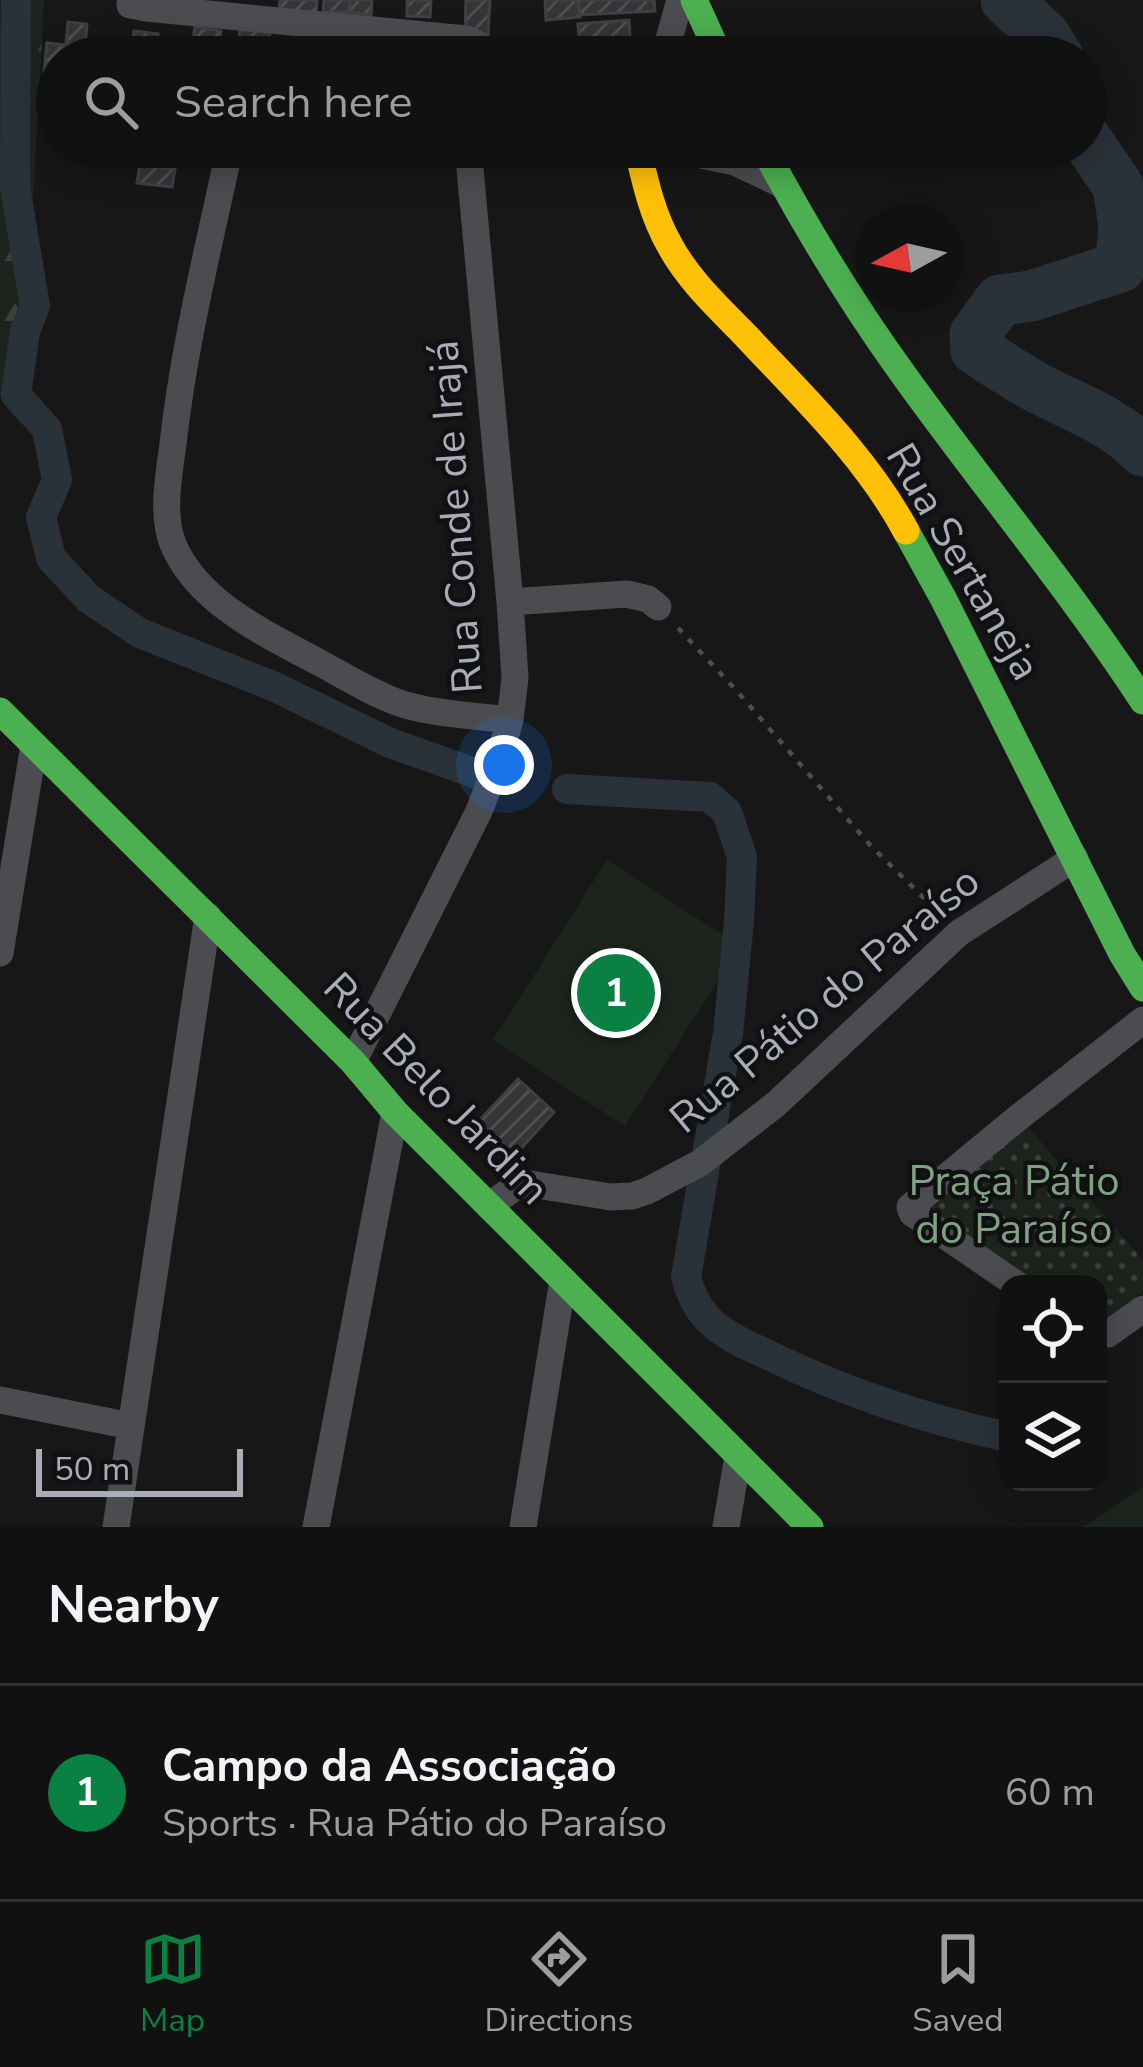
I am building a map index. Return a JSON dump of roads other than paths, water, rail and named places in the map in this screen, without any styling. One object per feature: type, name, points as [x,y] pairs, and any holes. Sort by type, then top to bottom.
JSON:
[{"type":"street","points":[[131,0],[130,5],[146,8],[435,36]]},
{"type":"street","points":[[670,36],[680,0]]},
{"type":"street","points":[[694,0],[710,36]]},
{"type":"street","points":[[226,168],[181,376],[169,478],[172,541],[204,588],[244,621],[380,696],[406,705],[510,721]]},
{"type":"street","name":"Rua Conde de Irajá","points":[[353,1062],[479,811],[510,721],[515,678],[510,602],[470,168]]},
{"type":"street","name":"Rua Sertaneja","points":[[642,168],[654,215],[670,249],[836,432],[892,505],[1143,988]]},
{"type":"street","points":[[748,168],[783,185]]},
{"type":"street","points":[[774,168],[811,235],[924,403],[1048,564],[1143,701]]},
{"type":"street","points":[[510,602],[626,594],[649,599],[658,608]]},
{"type":"street","name":"Rua Belo Jardim","points":[[0,711],[810,1527]]},
{"type":"street","points":[[0,953],[34,745]]},
{"type":"street","name":"Rua Pátio do Paraíso","points":[[489,1206],[515,1187],[530,1184],[632,1196],[700,1162],[776,1104],[959,933],[1075,858]]},
{"type":"street","points":[[116,1527],[208,916]]},
{"type":"street","points":[[1002,1275],[912,1213],[910,1207],[1143,1020]]},
{"type":"street","points":[[316,1527],[395,1112]]},
{"type":"street","points":[[523,1527],[563,1280]]},
{"type":"street","points":[[1107,1334],[1143,1309]]},
{"type":"street","points":[[0,1400],[131,1426]]},
{"type":"street","points":[[726,1527],[738,1456]]},
{"type":"waterway","points":[[16,0],[15,187],[35,306],[25,331],[16,395],[47,429],[57,480],[41,517],[51,558],[89,599],[140,633],[275,687],[390,743],[483,776]]},
{"type":"waterway","points":[[1006,0],[1045,36]]},
{"type":"waterway","points":[[1106,168],[1118,186],[1124,226],[1120,267],[1031,296],[1000,300],[975,334],[976,350],[1104,421],[1143,451]]},
{"type":"waterway","points":[[567,789],[710,797],[727,812],[742,857],[728,1033],[686,1277],[700,1309],[733,1338],[821,1379],[914,1412],[999,1435]]},
{"type":"place","name":"Campo da Associação","points":[[616,993]]},
{"type":"park label","name":"Praça Pátio do Paraíso","points":[[1014,1205]]}]
